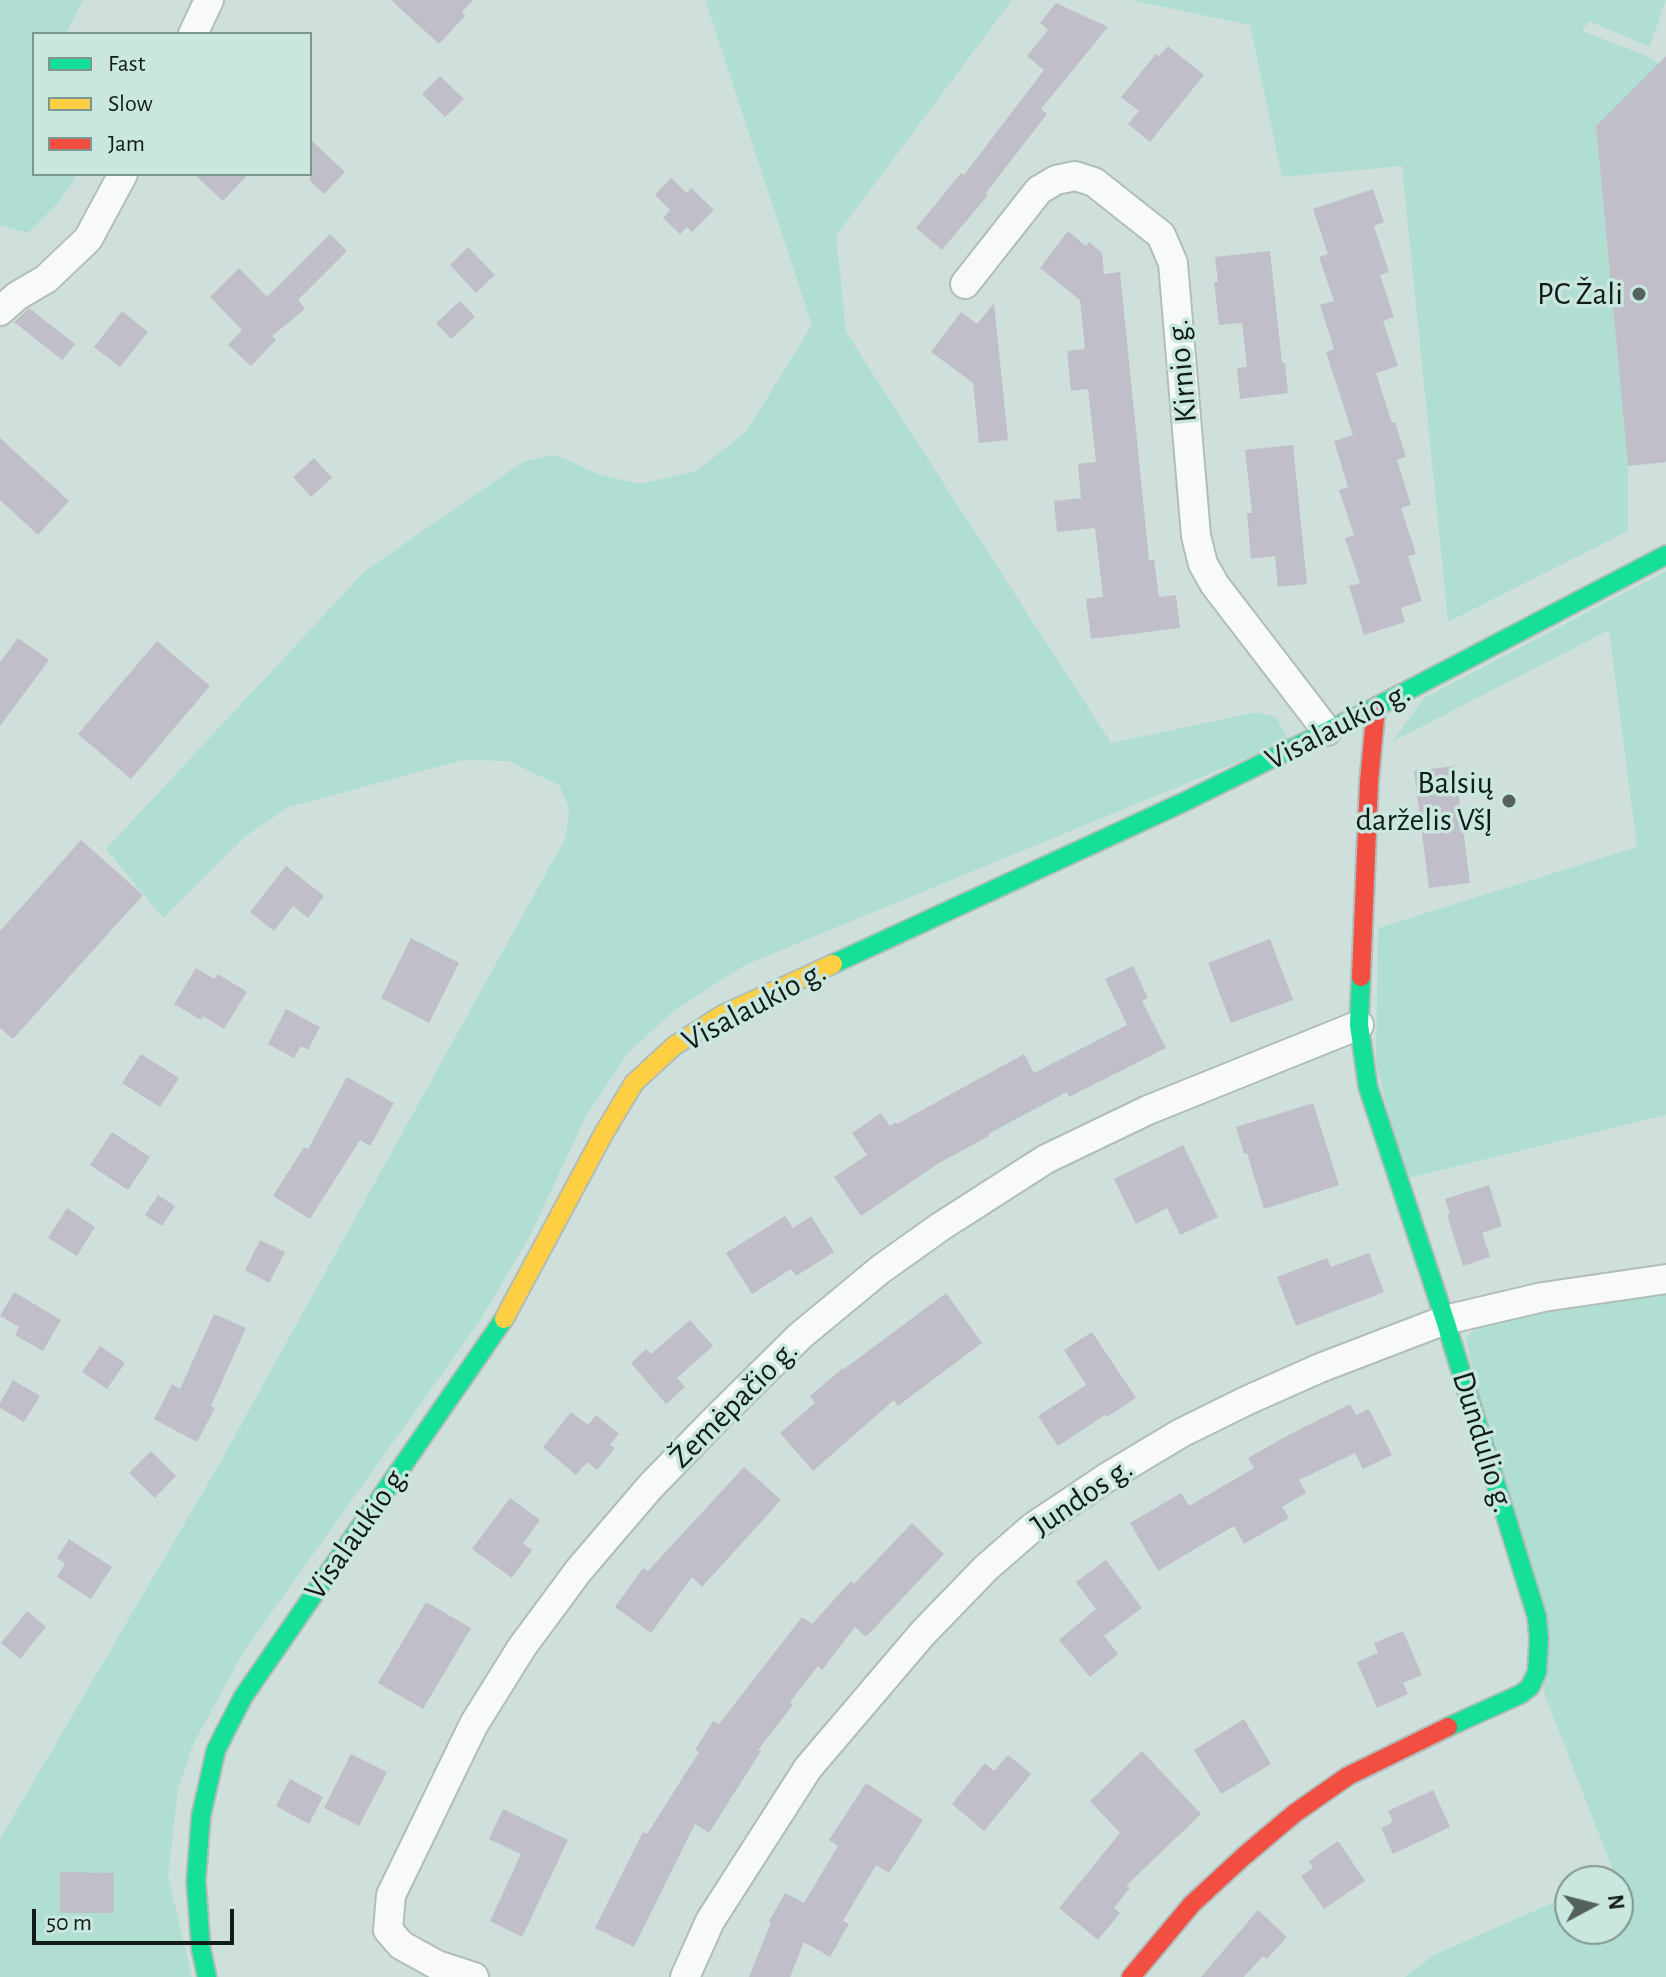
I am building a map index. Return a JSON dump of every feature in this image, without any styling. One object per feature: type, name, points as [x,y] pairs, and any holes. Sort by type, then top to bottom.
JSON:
[{"type":"street","points":[[194,32],[209,0]]},
{"type":"street","points":[[0,311],[17,296],[46,279],[88,239],[122,176]]},
{"type":"street","name":"Kirnio g.","points":[[965,284],[1039,190],[1056,180],[1075,176],[1094,182],[1161,235],[1173,263],[1196,536],[1203,564],[1215,585],[1327,731]]},
{"type":"street","name":"Visalaukio g.","points":[[207,1977],[201,1949],[196,1881],[201,1816],[216,1750],[243,1697],[510,1310],[634,1083],[674,1046],[722,1015],[1172,808],[1376,707],[1666,555]]},
{"type":"street","name":"Dundulio g.","points":[[1131,1977],[1192,1904],[1295,1813],[1348,1776],[1521,1694],[1530,1687],[1537,1672],[1537,1617],[1445,1320],[1368,1087],[1359,1025],[1369,782],[1376,707]]},
{"type":"street","name":"Žemėpačio g.","points":[[474,1977],[437,1965],[401,1945],[388,1930],[391,1895],[474,1724],[522,1647],[579,1570],[650,1487],[800,1336],[881,1269],[940,1227],[1046,1159],[1148,1110],[1359,1025]]},
{"type":"street","name":"Jundos g.","points":[[685,1977],[710,1921],[808,1768],[923,1633],[986,1568],[1033,1527],[1181,1433],[1320,1368],[1445,1320],[1543,1297],[1666,1279]]},
{"type":"green space","points":[[0,0],[83,0],[67,32],[32,32],[32,176],[74,176],[74,180],[57,204],[28,233],[0,225]]},
{"type":"green space","points":[[705,0],[1012,0],[836,236],[846,332],[1111,743],[1257,712],[1276,717],[1289,741],[745,965],[675,1010],[628,1053],[587,1114],[529,1238],[479,1322],[244,1651],[195,1741],[178,1789],[168,1876],[192,1977],[0,1977],[0,1839],[217,1468],[566,837],[569,808],[559,785],[508,761],[463,760],[289,807],[246,836],[163,918],[106,849],[365,571],[524,461],[556,455],[598,474],[639,484],[696,471],[746,432],[812,325]]},
{"type":"green space","points":[[1130,0],[1666,0],[1650,47],[1589,21],[1582,31],[1659,63],[1596,126],[1628,466],[1628,531],[1448,622],[1402,166],[1282,177],[1250,25]]},
{"type":"green space","points":[[1666,571],[1666,1115],[1404,1179],[1376,1062],[1378,928],[1637,847],[1609,630],[1392,742],[1424,698]]},
{"type":"green space","points":[[1666,1293],[1666,1977],[1405,1977],[1434,1955],[1554,1902],[1554,1945],[1634,1945],[1634,1865],[1611,1865],[1545,1696],[1466,1339],[1476,1327],[1489,1319]]},
{"type":"building","points":[[391,0],[473,0],[462,12],[465,16],[439,44]]},
{"type":"building","points":[[1056,3],[1108,27],[1041,109],[1047,114],[986,193],[988,195],[942,250],[916,228],[961,173],[964,175],[1044,70],[1027,56],[1048,30],[1040,23]]},
{"type":"building","points":[[1168,46],[1204,75],[1150,142],[1128,124],[1139,111],[1121,97],[1156,54],[1159,56]]},
{"type":"building","name":"PC Žali","points":[[1666,56],[1666,462],[1628,466],[1596,126]]},
{"type":"building","points":[[440,76],[464,99],[445,117],[422,94]]},
{"type":"building","points":[[312,141],[345,172],[324,194],[310,181]]},
{"type":"building","points":[[196,176],[246,176],[223,201]]},
{"type":"building","points":[[671,178],[687,193],[691,188],[714,210],[692,232],[687,227],[680,234],[663,218],[670,210],[655,195]]},
{"type":"building","points":[[1373,189],[1384,222],[1374,226],[1389,272],[1380,275],[1394,317],[1383,321],[1398,366],[1376,373],[1406,457],[1397,460],[1411,505],[1401,508],[1416,554],[1408,556],[1422,601],[1401,608],[1405,622],[1364,635],[1349,586],[1360,583],[1345,538],[1354,535],[1339,490],[1348,487],[1334,441],[1353,435],[1326,352],[1334,349],[1320,305],[1334,301],[1319,257],[1328,254],[1313,209]]},
{"type":"building","points":[[1068,231],[1086,246],[1089,242],[1102,253],[1104,274],[1120,272],[1149,560],[1154,560],[1159,597],[1176,595],[1180,628],[1091,639],[1086,599],[1103,597],[1095,528],[1057,532],[1054,501],[1081,498],[1078,464],[1096,462],[1088,389],[1071,391],[1067,351],[1085,349],[1080,300],[1040,268]]},
{"type":"building","points":[[330,234],[347,251],[298,300],[305,309],[272,336],[276,340],[251,366],[228,345],[242,330],[210,297],[239,268],[267,297]]},
{"type":"building","points":[[468,247],[495,275],[476,293],[450,265]]},
{"type":"building","points":[[1270,251],[1288,393],[1240,399],[1237,368],[1247,367],[1242,323],[1219,325],[1214,282],[1218,282],[1215,257]]},
{"type":"building","points":[[460,301],[475,317],[451,339],[436,323]]},
{"type":"building","points":[[994,303],[1008,440],[979,443],[973,383],[931,352],[961,312],[977,324]]},
{"type":"building","points":[[29,308],[75,344],[62,360],[14,322]]},
{"type":"building","points":[[122,311],[148,332],[120,367],[94,347]]},
{"type":"building","points":[[0,438],[69,501],[38,535],[0,500]]},
{"type":"building","points":[[1293,445],[1307,584],[1278,587],[1275,556],[1251,559],[1247,513],[1252,513],[1245,450]]},
{"type":"building","points":[[314,458],[332,478],[311,497],[293,477]]},
{"type":"building","points":[[18,638],[49,660],[0,726],[0,662]]},
{"type":"building","points":[[157,641],[210,686],[131,779],[78,734]]},
{"type":"building","points":[[1455,766],[1470,883],[1429,888],[1414,771]]},
{"type":"building","points":[[81,840],[143,895],[13,1039],[0,1028],[0,931]]},
{"type":"building","points":[[286,866],[324,896],[308,918],[293,906],[274,931],[250,912]]},
{"type":"building","points":[[411,938],[459,963],[429,1023],[381,998]]},
{"type":"building","points":[[1270,939],[1293,1000],[1231,1023],[1208,963]]},
{"type":"building","points":[[1133,966],[1148,998],[1142,1001],[1166,1048],[1069,1097],[1067,1092],[988,1134],[861,1216],[834,1177],[867,1155],[852,1133],[881,1113],[890,1126],[897,1124],[1024,1054],[1034,1073],[1127,1025],[1105,979]]},
{"type":"building","points":[[196,968],[214,979],[218,974],[247,992],[224,1029],[174,1004]]},
{"type":"building","points":[[286,1009],[320,1027],[308,1050],[301,1046],[294,1058],[268,1044]]},
{"type":"building","points":[[141,1054],[179,1078],[160,1107],[122,1083]]},
{"type":"building","points":[[347,1077],[394,1103],[370,1146],[360,1140],[310,1219],[273,1196],[304,1147],[308,1149]]},
{"type":"building","points":[[1313,1103],[1339,1185],[1264,1209],[1236,1127]]},
{"type":"building","points":[[112,1132],[150,1157],[128,1190],[90,1165]]},
{"type":"building","points":[[1183,1145],[1218,1217],[1180,1235],[1167,1208],[1136,1224],[1114,1179]]},
{"type":"building","points":[[1489,1185],[1502,1226],[1482,1233],[1490,1257],[1463,1266],[1445,1199]]},
{"type":"building","points":[[158,1195],[175,1206],[162,1226],[145,1215]]},
{"type":"building","points":[[67,1208],[95,1227],[77,1256],[48,1238]]},
{"type":"building","points":[[785,1216],[793,1228],[811,1216],[834,1252],[796,1276],[791,1269],[752,1294],[726,1253]]},
{"type":"building","points":[[260,1240],[285,1252],[269,1283],[245,1270]]},
{"type":"building","points":[[1369,1253],[1384,1292],[1296,1326],[1277,1277],[1327,1258],[1331,1267]]},
{"type":"building","points":[[14,1292],[61,1320],[43,1351],[15,1335],[19,1327],[0,1316]]},
{"type":"building","points":[[946,1293],[982,1343],[898,1406],[894,1400],[813,1471],[780,1433],[815,1403],[810,1396],[843,1368]]},
{"type":"building","points":[[214,1314],[246,1328],[211,1406],[215,1408],[197,1442],[154,1419],[172,1384],[180,1389]]},
{"type":"building","points":[[690,1320],[713,1346],[677,1378],[685,1387],[666,1404],[631,1363],[646,1349],[651,1354]]},
{"type":"building","points":[[1092,1332],[1136,1398],[1058,1446],[1038,1416],[1086,1385],[1064,1350]]},
{"type":"building","points":[[100,1346],[125,1363],[107,1389],[82,1372]]},
{"type":"building","points":[[13,1380],[40,1396],[24,1422],[0,1408]]},
{"type":"building","points":[[1350,1404],[1356,1415],[1369,1409],[1392,1455],[1363,1469],[1355,1453],[1299,1480],[1306,1493],[1282,1507],[1289,1518],[1244,1544],[1234,1526],[1158,1571],[1130,1523],[1181,1493],[1189,1506],[1254,1468],[1248,1458]]},
{"type":"building","points":[[571,1412],[588,1425],[596,1415],[619,1434],[610,1445],[615,1448],[597,1470],[587,1462],[576,1475],[543,1447]]},
{"type":"building","points":[[151,1451],[176,1476],[155,1498],[129,1473]]},
{"type":"building","points":[[744,1467],[781,1500],[702,1587],[692,1577],[651,1633],[615,1607],[643,1568],[648,1571]]},
{"type":"building","points":[[510,1498],[540,1520],[523,1543],[532,1550],[512,1578],[472,1549]]},
{"type":"building","points":[[912,1523],[944,1554],[866,1637],[855,1627],[822,1670],[818,1666],[758,1750],[761,1751],[709,1833],[695,1824],[634,1947],[595,1928],[643,1832],[647,1834],[699,1752],[695,1750],[713,1721],[719,1724],[802,1617],[812,1624],[851,1581],[854,1584]]},
{"type":"building","points":[[69,1539],[112,1567],[91,1599],[57,1577],[65,1564],[57,1558]]},
{"type":"building","points":[[1106,1560],[1142,1608],[1104,1636],[1118,1654],[1090,1677],[1059,1640],[1096,1609],[1076,1582]]},
{"type":"building","points":[[426,1602],[471,1628],[423,1709],[378,1683]]},
{"type":"building","points":[[27,1611],[46,1627],[20,1659],[1,1643]]},
{"type":"building","points":[[1403,1631],[1422,1675],[1403,1683],[1408,1694],[1377,1708],[1357,1662],[1378,1653],[1374,1643]]},
{"type":"building","points":[[1244,1719],[1271,1764],[1221,1794],[1194,1750]]},
{"type":"building","points":[[1142,1751],[1201,1814],[1126,1886],[1130,1888],[1114,1908],[1120,1913],[1098,1940],[1059,1908],[1120,1833],[1090,1801]]},
{"type":"building","points":[[351,1754],[387,1772],[359,1826],[324,1808]]},
{"type":"building","points":[[1008,1755],[1031,1774],[984,1831],[952,1804],[985,1763],[994,1771]]},
{"type":"building","points":[[290,1779],[323,1797],[309,1824],[276,1806]]},
{"type":"building","points":[[866,1783],[923,1820],[889,1873],[876,1865],[843,1921],[849,1924],[830,1957],[804,1942],[790,1977],[749,1977],[769,1921],[785,1893],[804,1903],[838,1846],[829,1840]]},
{"type":"building","points":[[1433,1790],[1450,1827],[1393,1854],[1381,1828],[1393,1822],[1388,1811]]},
{"type":"building","points":[[503,1809],[568,1840],[522,1937],[490,1921],[521,1854],[489,1839]]},
{"type":"building","points":[[1338,1841],[1365,1881],[1324,1909],[1301,1876],[1313,1868],[1309,1861]]},
{"type":"building","points":[[60,1872],[114,1873],[114,1913],[60,1913]]},
{"type":"building","points":[[1258,1910],[1287,1937],[1267,1959],[1263,1956],[1244,1977],[1201,1977]]},
{"type":"traffic: fast","points":[[833,964],[1186,801],[1376,707],[1666,555]]},
{"type":"traffic: fast","points":[[1361,977],[1359,1025],[1368,1087],[1445,1320],[1537,1617],[1537,1672],[1530,1687],[1448,1727]]},
{"type":"traffic: fast","points":[[207,1977],[201,1949],[196,1881],[201,1816],[216,1750],[243,1697],[504,1319]]},
{"type":"traffic: slow","points":[[504,1319],[634,1083],[674,1046],[722,1015],[833,964]]},
{"type":"traffic: jam","points":[[1361,977],[1369,782],[1376,707]]},
{"type":"traffic: jam","points":[[1131,1977],[1192,1904],[1295,1813],[1348,1776],[1448,1727]]},
{"type":"place","name":"PC Žali","points":[[1639,294]]},
{"type":"place","name":"Balsių darželis VšĮ","points":[[1509,801]]}]
